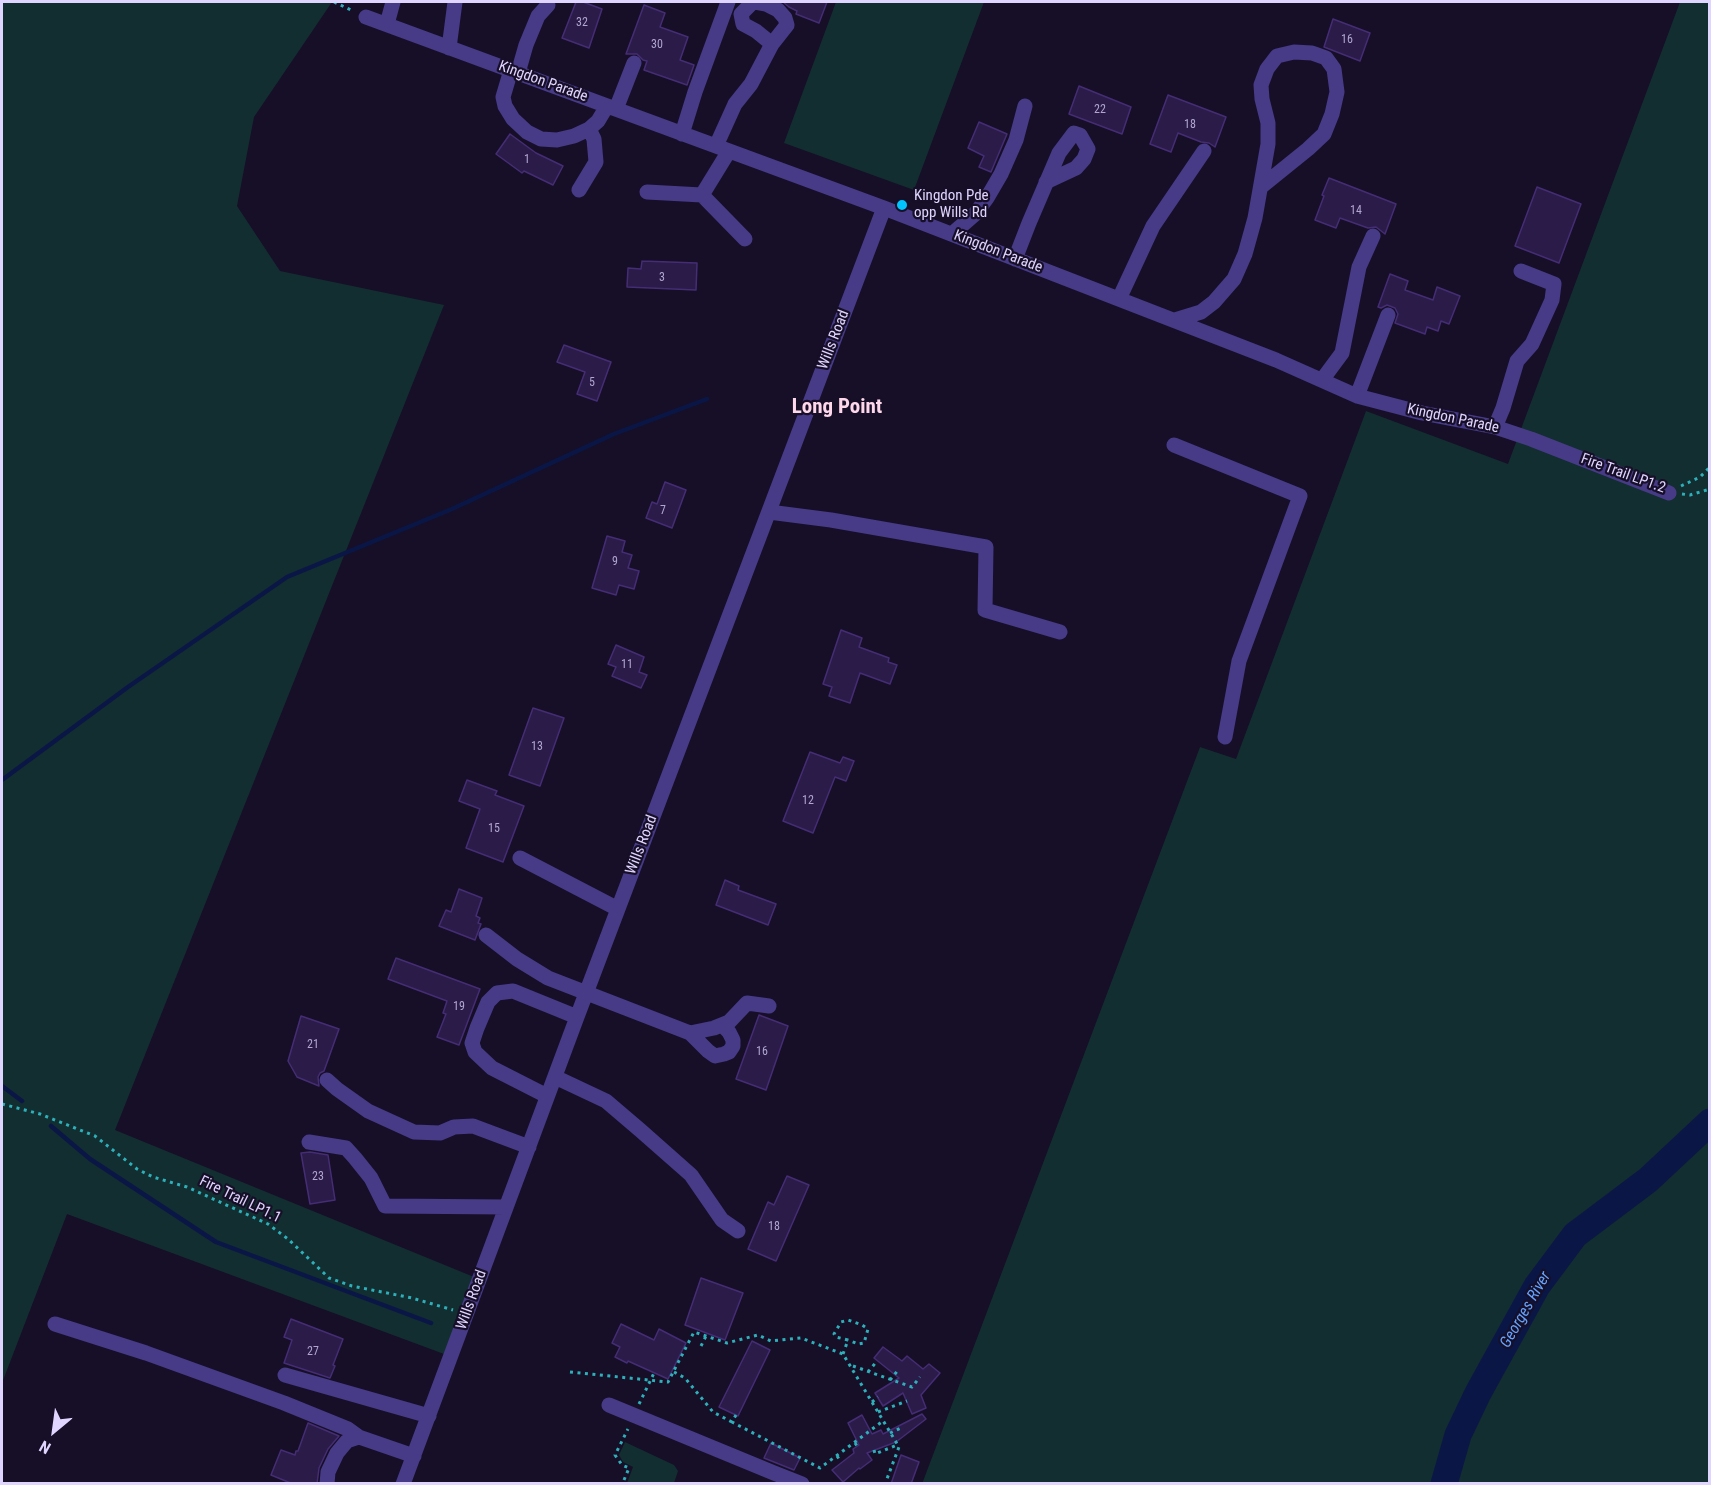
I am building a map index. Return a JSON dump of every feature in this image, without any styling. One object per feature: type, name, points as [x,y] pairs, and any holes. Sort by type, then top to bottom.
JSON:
[{"type":"street","points":[[387,24],[393,2]]},
{"type":"street","points":[[449,48],[455,2]]},
{"type":"street","points":[[682,134],[728,2]]},
{"type":"street","points":[[702,195],[723,149],[735,104],[751,84],[772,44],[788,25],[778,10],[766,4],[754,2],[741,14],[743,24],[772,44]]},
{"type":"street","points":[[548,5],[538,16],[503,97],[505,106],[513,119],[527,132],[540,139],[557,140],[589,129],[611,108],[634,63]]},
{"type":"street","name":"Kingdon Parade","points":[[366,17],[952,234],[1276,360],[1357,396],[1422,413],[1495,427],[1531,439]]},
{"type":"street","points":[[1175,320],[1201,312],[1214,302],[1234,279],[1245,255],[1255,218],[1268,144],[1268,123],[1261,85],[1267,69],[1277,56],[1294,52],[1312,53],[1326,58],[1334,69],[1336,92],[1332,114],[1323,134],[1261,187]]},
{"type":"street","points":[[952,234],[975,214],[987,198],[1016,140],[1025,106]]},
{"type":"street","points":[[579,190],[596,162],[594,139],[589,129]]},
{"type":"street","points":[[1119,299],[1153,226],[1204,151]]},
{"type":"street","points":[[1015,259],[1047,182]]},
{"type":"street","points":[[647,192],[702,195],[745,239]]},
{"type":"street","name":"Wills Road","points":[[403,1484],[586,992],[884,208]]},
{"type":"street","points":[[1322,380],[1342,352],[1359,267],[1373,236]]},
{"type":"street","points":[[1495,427],[1517,361],[1532,344],[1552,300],[1554,284],[1521,272]]},
{"type":"street","points":[[1357,396],[1388,315]]},
{"type":"street","name":"Fire Trail LP1.2","points":[[1531,439],[1669,493]]},
{"type":"street","points":[[1174,445],[1300,496],[1239,661],[1225,737]]},
{"type":"street","points":[[769,512],[831,520],[986,547],[985,610],[1060,632]]},
{"type":"street","points":[[520,858],[618,909]]},
{"type":"street","points":[[486,935],[548,978],[690,1032],[716,1056],[729,1052],[733,1046],[729,1032],[722,1025]]},
{"type":"street","points":[[548,1096],[492,1068],[475,1052],[472,1043],[477,1028],[488,1002],[497,993],[513,991],[577,1017]]},
{"type":"street","points":[[690,1032],[714,1029],[729,1022],[747,1003],[769,1006]]},
{"type":"street","points":[[555,1077],[606,1101],[691,1175],[722,1220],[738,1231]]},
{"type":"street","points":[[327,1080],[368,1111],[414,1132],[440,1133],[454,1127],[473,1126],[529,1147]]},
{"type":"street","points":[[309,1142],[346,1148],[370,1178],[385,1206],[506,1207]]},
{"type":"street","points":[[55,1324],[146,1353],[284,1403],[348,1429],[359,1437],[414,1456]]},
{"type":"street","points":[[285,1375],[429,1416]]},
{"type":"street","points":[[609,1405],[802,1484]]},
{"type":"street","points":[[327,1484],[328,1472],[337,1453],[347,1441],[359,1437]]},
{"type":"path","points":[[334,2],[366,17]]},
{"type":"path","name":"Fire Trail LP1.2","points":[[1669,493],[1701,477],[1710,467]]},
{"type":"path","points":[[1669,493],[1690,495],[1710,489]]},
{"type":"path","name":"Fire Trail LP1.1","points":[[2,1104],[40,1114],[95,1136],[137,1169],[153,1177],[188,1187],[268,1224],[288,1239],[329,1278],[345,1284],[412,1298],[466,1315]]},
{"type":"path","points":[[848,1320],[868,1329],[864,1343],[858,1344],[848,1340],[836,1337],[834,1334],[841,1322],[848,1320]]},
{"type":"path","points":[[570,1372],[665,1383],[670,1380],[694,1332],[727,1343],[758,1335],[771,1341],[801,1338],[843,1354],[851,1365],[898,1447],[885,1484]]},
{"type":"path","points":[[701,1346],[705,1336]]},
{"type":"path","points":[[843,1354],[848,1340]]},
{"type":"path","points":[[868,1372],[877,1361]]},
{"type":"path","points":[[851,1365],[912,1387],[920,1377]]},
{"type":"path","points":[[890,1380],[899,1369]]},
{"type":"path","points":[[674,1372],[685,1378],[713,1412],[820,1468],[883,1421]]},
{"type":"path","points":[[872,1402],[878,1397]]},
{"type":"path","points":[[878,1412],[907,1401]]},
{"type":"path","points":[[732,1422],[736,1415]]},
{"type":"path","points":[[890,1433],[901,1428]]},
{"type":"path","points":[[855,1443],[859,1449]]},
{"type":"path","points":[[874,1450],[875,1454],[897,1445]]},
{"type":"path","points":[[837,1456],[841,1462]]},
{"type":"green space","points":[[2,2],[332,2],[254,117],[237,206],[280,271],[444,305],[115,1130],[474,1277],[444,1354],[67,1214],[2,1383]]},
{"type":"green space","points":[[836,2],[984,2],[914,190],[784,143]]},
{"type":"green space","points":[[1680,2],[1709,2],[1709,1483],[922,1484],[1200,747],[1236,759],[1366,411],[1508,464]]},
{"type":"green space","points":[[625,1442],[674,1465],[678,1471],[674,1483],[627,1483],[633,1467],[623,1462],[619,1455]]},
{"type":"building","points":[[576,2],[583,2],[602,9],[589,48],[562,38]]},
{"type":"building","points":[[783,2],[827,2],[819,23],[796,14],[797,11]]},
{"type":"building","points":[[644,5],[665,13],[660,27],[688,37],[680,60],[694,65],[687,85],[644,70],[647,61],[637,54],[626,54]]},
{"type":"building","points":[[1333,19],[1370,33],[1360,61],[1324,47]]},
{"type":"building","points":[[1079,86],[1131,107],[1122,134],[1069,114]]},
{"type":"building","points":[[1168,95],[1226,117],[1215,147],[1178,133],[1171,152],[1150,144]]},
{"type":"building","points":[[979,122],[1007,134],[991,172],[979,167],[984,156],[968,148]]},
{"type":"building","points":[[510,134],[536,153],[563,166],[553,185],[524,171],[522,173],[496,154]]},
{"type":"building","points":[[1329,178],[1396,204],[1385,234],[1376,227],[1368,228],[1340,218],[1336,228],[1315,220]]},
{"type":"building","points":[[1537,187],[1581,204],[1559,263],[1515,246]]},
{"type":"building","points":[[642,261],[697,263],[696,290],[627,287],[628,268],[641,269]]},
{"type":"building","points":[[1390,274],[1408,281],[1405,290],[1433,300],[1437,287],[1460,296],[1449,324],[1441,321],[1438,331],[1427,327],[1425,334],[1395,323],[1398,314],[1395,308],[1387,305],[1378,307]]},
{"type":"building","points":[[564,345],[611,362],[597,401],[577,394],[585,372],[557,362]]},
{"type":"building","points":[[665,482],[686,490],[672,528],[646,518],[652,502],[657,504]]},
{"type":"building","points":[[607,536],[625,541],[622,552],[632,555],[628,568],[639,571],[634,589],[619,585],[616,595],[592,588]]},
{"type":"building","points":[[841,630],[862,638],[859,647],[889,658],[888,662],[897,665],[890,684],[860,673],[850,703],[829,696],[832,687],[823,684]]},
{"type":"building","points":[[616,645],[644,657],[639,672],[647,675],[641,688],[612,676],[616,667],[608,664]]},
{"type":"building","points":[[533,708],[564,718],[540,786],[509,775]]},
{"type":"building","points":[[810,752],[840,763],[843,757],[854,761],[846,781],[835,777],[813,833],[783,821]]},
{"type":"building","points":[[467,780],[497,791],[495,795],[524,806],[503,862],[466,848],[480,809],[459,801]]},
{"type":"building","points":[[725,880],[739,886],[738,890],[776,904],[768,925],[716,905]]},
{"type":"building","points":[[459,889],[482,898],[476,916],[480,918],[478,923],[481,924],[475,940],[439,926],[446,910],[451,912]]},
{"type":"building","points":[[396,958],[480,989],[459,1045],[437,1037],[446,1014],[443,1013],[447,1001],[388,979]]},
{"type":"building","points":[[759,1015],[788,1026],[766,1090],[736,1079]]},
{"type":"building","points":[[301,1016],[339,1029],[324,1071],[318,1077],[319,1086],[297,1077],[288,1061]]},
{"type":"building","points":[[301,1153],[328,1155],[335,1200],[310,1204]]},
{"type":"building","points":[[787,1176],[809,1185],[776,1261],[748,1249],[768,1202],[774,1205]]},
{"type":"building","points":[[701,1278],[743,1293],[725,1340],[685,1325]]},
{"type":"building","points":[[291,1319],[343,1339],[330,1378],[284,1363],[292,1340],[284,1337]]},
{"type":"building","points":[[621,1324],[654,1340],[659,1329],[686,1343],[668,1379],[615,1357],[620,1347],[612,1343]]},
{"type":"building","points":[[752,1341],[770,1350],[738,1416],[719,1407]]},
{"type":"building","points":[[883,1347],[902,1361],[907,1356],[923,1369],[929,1364],[940,1373],[921,1395],[926,1408],[912,1414],[903,1393],[883,1406],[875,1393],[899,1378],[874,1358]]},
{"type":"building","points":[[922,1414],[926,1419],[896,1442],[867,1453],[872,1460],[843,1482],[832,1470],[854,1453],[853,1449],[859,1445],[848,1423],[862,1415],[872,1434],[881,1430],[883,1434]]},
{"type":"building","points":[[308,1423],[339,1436],[328,1449],[319,1468],[317,1484],[293,1484],[271,1475],[281,1450],[295,1455],[298,1451]]},
{"type":"building","points":[[771,1443],[800,1458],[794,1470],[764,1458]]},
{"type":"building","points":[[901,1455],[919,1462],[911,1484],[891,1484]]},
{"type":"waterway","points":[[2,780],[128,687],[287,577],[452,509],[614,434],[707,399]]},
{"type":"waterway","points":[[2,1086],[22,1101]]},
{"type":"waterway","name":"Georges River","points":[[1444,1484],[1458,1435],[1478,1393],[1537,1286],[1575,1235],[1648,1180],[1710,1122]]},
{"type":"waterway","points":[[51,1126],[90,1159],[216,1242],[431,1323]]},
{"type":"place","name":"Kingdon Pde opp Wills Rd","points":[[902,205]]},
{"type":"district","name":"Long Point","points":[[837,408]]}]
